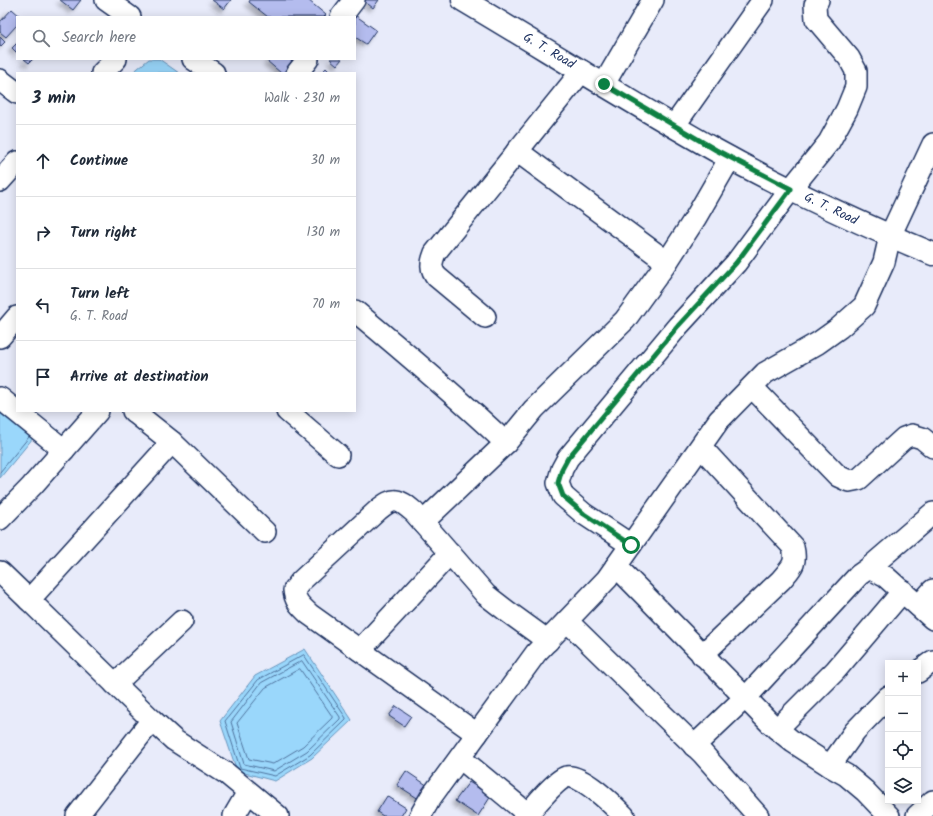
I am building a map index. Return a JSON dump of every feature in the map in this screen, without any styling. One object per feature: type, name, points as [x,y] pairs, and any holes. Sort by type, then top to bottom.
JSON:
[{"type":"main road","name":"G. T. Road","points":[[463,0],[730,158],[831,209],[933,254]]},
{"type":"street","points":[[106,0],[129,16]]},
{"type":"street","points":[[342,16],[354,0]]},
{"type":"street","points":[[604,84],[653,0]]},
{"type":"street","points":[[674,126],[763,0]]},
{"type":"street","points":[[631,545],[584,514],[563,496],[558,483],[562,469],[568,458],[678,326],[736,263],[791,189],[829,142],[847,110],[856,87],[856,71],[849,58],[816,19],[815,5],[818,0]]},
{"type":"street","points":[[103,72],[115,60]]},
{"type":"street","points":[[194,60],[212,72]]},
{"type":"street","points":[[298,72],[307,60]]},
{"type":"street","points":[[485,317],[437,277],[432,271],[431,263],[436,253],[582,71]]},
{"type":"street","points":[[0,80],[16,92]]},
{"type":"street","points":[[420,816],[431,797],[536,653],[607,579],[719,420],[765,373],[818,343],[839,328],[864,306],[884,262],[890,236],[933,144]]},
{"type":"street","points":[[517,151],[667,262]]},
{"type":"street","points":[[423,522],[506,443],[534,409],[625,320],[667,262],[696,217],[730,158]]},
{"type":"street","points":[[0,181],[16,163]]},
{"type":"street","points":[[356,312],[475,413],[506,443]]},
{"type":"street","points":[[0,337],[16,318]]},
{"type":"street","points":[[752,386],[838,476],[849,481],[859,479],[904,438],[912,435],[922,438],[933,447]]},
{"type":"street","points":[[0,398],[16,411]]},
{"type":"street","points":[[17,412],[64,450]]},
{"type":"street","points":[[0,519],[32,486],[97,412]]},
{"type":"street","points":[[134,412],[172,442],[266,532]]},
{"type":"street","points":[[288,412],[338,455]]},
{"type":"street","points":[[29,600],[172,442]]},
{"type":"street","points":[[701,447],[792,547],[796,558],[792,568],[781,580],[702,654]]},
{"type":"street","points":[[477,734],[309,614],[294,598],[294,590],[301,580],[388,501],[396,501],[404,503],[414,512],[486,595],[548,641]]},
{"type":"street","points":[[694,746],[745,698],[859,575],[933,513]]},
{"type":"street","points":[[360,650],[450,554]]},
{"type":"street","points":[[616,566],[777,729],[793,742],[830,766],[846,774],[889,816]]},
{"type":"street","points":[[869,568],[886,577],[926,612],[933,590]]},
{"type":"street","points":[[0,572],[174,740],[227,774],[278,816]]},
{"type":"street","points":[[777,729],[835,671],[903,591]]},
{"type":"street","points":[[115,684],[182,621]]},
{"type":"street","points":[[567,621],[694,746],[758,816]]},
{"type":"street","points":[[921,670],[933,661]]},
{"type":"street","points":[[830,766],[854,731],[885,700]]},
{"type":"street","points":[[77,816],[152,720]]},
{"type":"street","points":[[460,758],[527,815],[558,782],[567,777],[576,778],[598,792],[624,816]]},
{"type":"street","points":[[234,816],[248,792]]},
{"type":"street","points":[[917,816],[933,801]]},
{"type":"water","points":[[148,60],[160,60],[178,72],[133,72]]},
{"type":"water","points":[[0,390],[16,403],[16,412],[26,412],[43,426],[0,478]]},
{"type":"water","points":[[305,649],[352,720],[312,758],[275,781],[237,771],[220,721],[255,676]]},
{"type":"building","points":[[60,0],[81,0],[73,10]]},
{"type":"building","points":[[212,0],[231,0],[224,9]]},
{"type":"building","points":[[250,0],[308,0],[326,15],[267,16],[249,2]]},
{"type":"building","points":[[363,0],[379,0],[373,8]]},
{"type":"building","points":[[12,9],[20,16],[16,16],[16,26],[6,37],[0,32],[0,22]]},
{"type":"building","points":[[352,13],[376,30],[366,44],[356,38],[356,16],[350,16]]},
{"type":"building","points":[[0,37],[5,42],[0,47]]},
{"type":"building","points":[[16,44],[16,52],[12,48]]},
{"type":"building","points":[[25,60],[32,60],[29,63]]},
{"type":"building","points":[[294,60],[284,72],[280,72],[267,61]]},
{"type":"building","points":[[331,60],[341,60],[337,65]]},
{"type":"building","points":[[326,68],[330,72],[322,72]]},
{"type":"building","points":[[396,706],[411,716],[404,726],[389,716]]},
{"type":"building","points":[[406,771],[431,788],[422,801],[397,785]]},
{"type":"building","points":[[469,782],[491,796],[478,816],[455,801]]},
{"type":"building","points":[[387,796],[406,808],[401,816],[383,816],[377,812]]},
{"type":"route","points":[[604,84],[635,104],[716,150],[791,189],[736,263],[678,326],[568,458],[562,469],[558,483],[563,496],[584,514],[631,545]]}]
